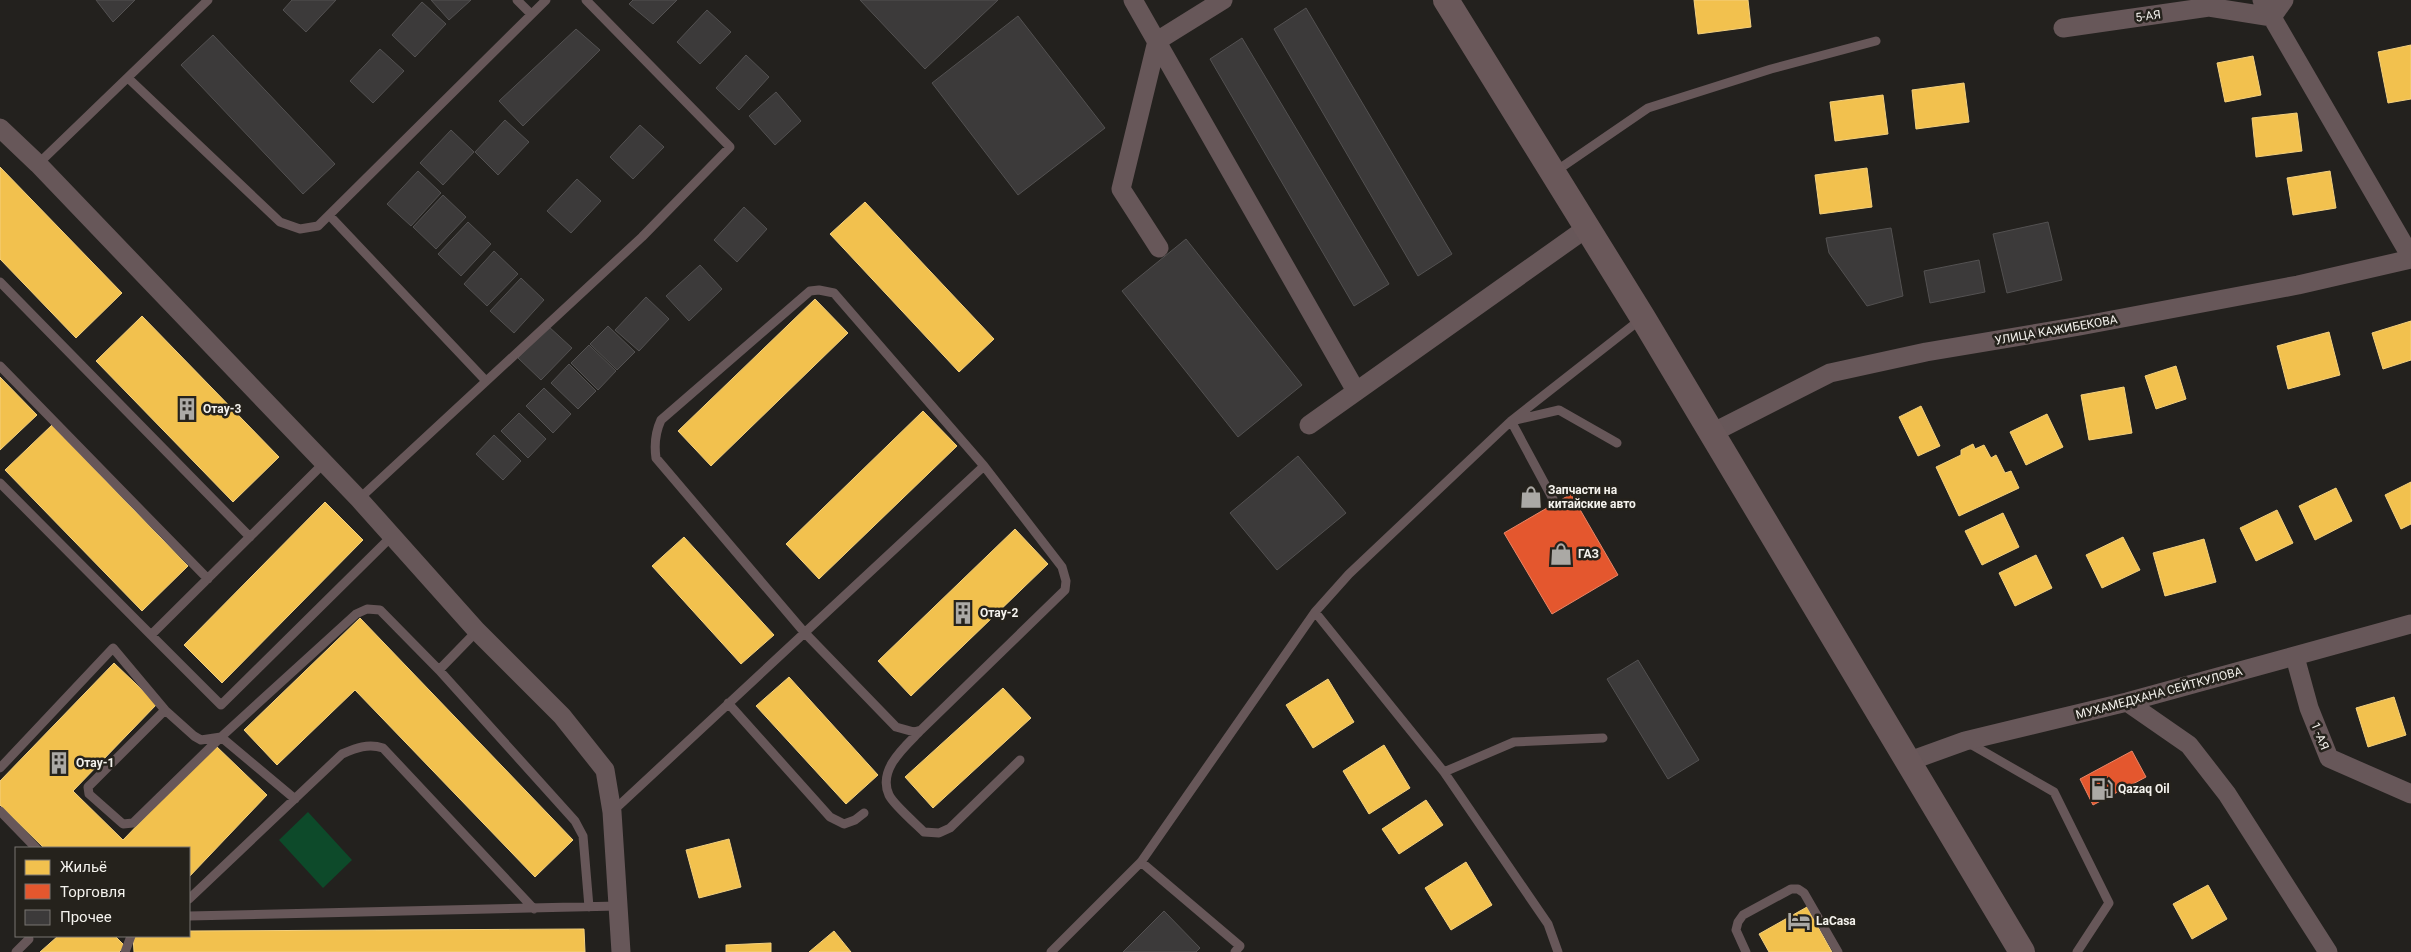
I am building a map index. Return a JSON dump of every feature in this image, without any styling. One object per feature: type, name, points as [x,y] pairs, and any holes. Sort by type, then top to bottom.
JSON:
[{"type":"main road","points":[[1446,0],[1588,227],[2022,952]]},
{"type":"street","points":[[1132,0],[1158,40],[1356,391]]},
{"type":"street","points":[[1158,248],[1121,189],[1158,40],[1223,0]]},
{"type":"street","points":[[2262,0],[2411,258]]},
{"type":"street","points":[[2272,17],[2284,0]]},
{"type":"street","name":"5-АЯ","points":[[2063,28],[2209,7],[2272,17]]},
{"type":"street","points":[[0,128],[38,164],[358,499],[477,631],[562,716],[605,770],[612,812],[621,952]]},
{"type":"street","points":[[1308,425],[1588,227]]},
{"type":"street","name":"УЛИЦА КАЖИБЕКОВА","points":[[1712,433],[1830,373],[1926,352],[2080,326],[2298,285],[2411,258]]},
{"type":"street","name":"МУХАМЕДХАНА СЕЙТКУЛОВА","points":[[1907,762],[1965,741],[2127,702],[2411,624]]},
{"type":"street","name":"1 -АЯ","points":[[2295,657],[2309,708],[2329,758],[2411,794]]},
{"type":"street","points":[[2127,702],[2189,745],[2227,794],[2328,952]]},
{"type":"lane","points":[[38,164],[208,0]]},
{"type":"lane","points":[[517,0],[531,14]]},
{"type":"lane","points":[[128,78],[280,222],[300,229],[318,226],[546,0]]},
{"type":"lane","points":[[358,499],[642,237],[730,147],[586,0]]},
{"type":"lane","points":[[1553,172],[1648,108],[1771,69],[1876,41]]},
{"type":"lane","points":[[329,214],[486,381]]},
{"type":"lane","points":[[0,282],[250,537]]},
{"type":"lane","points":[[921,730],[914,732],[896,727],[804,632],[656,458],[654,445],[656,430],[661,420],[810,291],[829,290],[834,293],[984,466],[1062,567],[1066,581],[1064,590],[891,761],[887,779],[889,795],[924,832],[939,833],[950,828],[1020,760]]},
{"type":"lane","points":[[1051,952],[1141,862],[1315,612],[1349,574],[1511,422],[1643,318]]},
{"type":"lane","points":[[0,366],[208,579]]},
{"type":"lane","points":[[1511,422],[1559,410],[1617,443]]},
{"type":"lane","points":[[1511,422],[1552,499]]},
{"type":"lane","points":[[151,636],[324,463]]},
{"type":"lane","points":[[612,812],[984,466]]},
{"type":"lane","points":[[0,483],[221,705],[392,536]]},
{"type":"lane","points":[[165,710],[88,787],[89,794],[123,824],[133,823],[221,737],[356,614],[367,608],[380,610],[439,670],[575,821],[583,836],[589,907]]},
{"type":"lane","points":[[1315,612],[1444,772],[1548,924],[1558,952]]},
{"type":"lane","points":[[439,670],[477,631]]},
{"type":"lane","points":[[0,768],[113,648],[116,648],[165,710],[194,736],[201,740],[221,737],[295,799]]},
{"type":"lane","points":[[728,703],[830,817],[844,824],[855,820],[864,813]]},
{"type":"lane","points":[[1444,772],[1514,742],[1603,738]]},
{"type":"lane","points":[[1965,741],[2054,792],[2109,904],[2077,952]]},
{"type":"lane","points":[[190,898],[342,754],[356,748],[371,745],[383,748],[534,909]]},
{"type":"lane","points":[[0,811],[35,847]]},
{"type":"lane","points":[[1141,862],[1240,946],[1235,952]]},
{"type":"lane","points":[[1746,952],[1736,930],[1738,922],[1743,915],[1791,889],[1798,889],[1804,893],[1838,952]]},
{"type":"lane","points":[[190,916],[618,906]]},
{"type":"lane","points":[[125,952],[131,937]]},
{"type":"lane","points":[[16,952],[29,939]]},
{"type":"green space","points":[[308,812],[352,860],[323,888],[279,840]]},
{"type":"building: Жильё","points":[[1694,0],[1748,0],[1751,27],[1698,34]]},
{"type":"building: Жильё","points":[[2411,45],[2411,99],[2388,103],[2378,52]]},
{"type":"building: Жильё","points":[[2253,56],[2261,95],[2225,102],[2217,63]]},
{"type":"building: Жильё","points":[[1964,83],[1969,122],[1916,129],[1912,90]]},
{"type":"building: Жильё","points":[[1883,95],[1888,134],[1835,141],[1830,102]]},
{"type":"building: Жильё","points":[[2297,113],[2302,151],[2256,157],[2252,118]]},
{"type":"building: Жильё","points":[[0,167],[122,293],[76,338],[0,259]]},
{"type":"building: Жильё","points":[[1867,168],[1872,207],[1820,214],[1815,175]]},
{"type":"building: Жильё","points":[[2330,171],[2336,208],[2293,215],[2287,178]]},
{"type":"building: Жильё","points":[[865,202],[994,339],[959,372],[830,234]]},
{"type":"building: Жильё","points":[[815,299],[848,333],[711,466],[678,431]]},
{"type":"building: Жильё","name":"Отау-3","points":[[142,316],[279,457],[233,502],[96,361]]},
{"type":"building: Жильё","points":[[2411,321],[2411,360],[2383,369],[2372,333]]},
{"type":"building: Жильё","points":[[2329,332],[2340,375],[2288,389],[2277,346]]},
{"type":"building: Жильё","points":[[2176,366],[2186,399],[2156,409],[2145,376]]},
{"type":"building: Жильё","points":[[0,377],[37,415],[0,450]]},
{"type":"building: Жильё","points":[[2124,387],[2132,433],[2089,440],[2081,395]]},
{"type":"building: Жильё","points":[[1921,406],[1940,446],[1918,456],[1899,417]]},
{"type":"building: Жильё","points":[[923,411],[957,446],[819,579],[786,544]]},
{"type":"building: Жильё","points":[[2047,414],[2063,447],[2026,465],[2010,432]]},
{"type":"building: Жильё","points":[[52,425],[188,566],[142,611],[5,470]]},
{"type":"building: Жильё","points":[[1973,444],[1975,449],[1984,445],[1991,458],[1996,455],[2005,473],[2011,471],[2019,488],[1959,516],[1936,467],[1961,455],[1961,450]]},
{"type":"building: Жильё","points":[[2411,482],[2411,524],[2401,529],[2385,495]]},
{"type":"building: Жильё","points":[[2336,488],[2352,521],[2315,540],[2299,506]]},
{"type":"building: Жильё","points":[[325,502],[363,540],[222,683],[184,645]]},
{"type":"building: Жильё","points":[[2277,510],[2293,543],[2256,561],[2240,528]]},
{"type":"building: Жильё","points":[[2003,513],[2019,547],[1982,565],[1965,531]]},
{"type":"building: Жильё","name":"Отау-2","points":[[1015,529],[1048,564],[911,696],[878,661]]},
{"type":"building: Жильё","points":[[684,537],[774,635],[741,664],[652,566]]},
{"type":"building: Жильё","points":[[2123,537],[2140,570],[2102,588],[2086,555]]},
{"type":"building: Жильё","points":[[2204,539],[2216,582],[2165,596],[2153,553]]},
{"type":"building: Жильё","points":[[2036,555],[2052,588],[2015,606],[1999,573]]},
{"type":"building: Жильё","points":[[360,618],[573,840],[535,877],[355,690],[277,765],[244,730]]},
{"type":"building: Жильё","name":"Отау-1","points":[[114,663],[157,704],[73,791],[123,840],[215,745],[267,795],[190,876],[190,847],[43,847],[0,805],[0,781]]},
{"type":"building: Жильё","points":[[789,677],[878,775],[846,804],[756,706]]},
{"type":"building: Жильё","points":[[1328,679],[1354,722],[1313,748],[1286,705]]},
{"type":"building: Жильё","points":[[1003,688],[1031,718],[933,808],[905,777]]},
{"type":"building: Жильё","points":[[2394,697],[2406,735],[2368,747],[2356,708]]},
{"type":"building: Жильё","points":[[1384,745],[1410,788],[1369,814],[1343,771]]},
{"type":"building: Жильё","points":[[1426,800],[1443,825],[1399,854],[1382,829]]},
{"type":"building: Жильё","points":[[729,839],[741,887],[699,898],[686,850]]},
{"type":"building: Жильё","points":[[1466,862],[1492,905],[1451,930],[1425,888]]},
{"type":"building: Жильё","points":[[2208,885],[2227,919],[2192,939],[2173,904]]},
{"type":"building: Жильё","name":"LaCasa","points":[[1807,907],[1832,952],[1769,952],[1759,934]]},
{"type":"building: Жильё","points":[[584,929],[585,952],[134,952],[133,937],[190,937],[190,931]]},
{"type":"building: Жильё","points":[[834,931],[851,952],[809,952]]},
{"type":"building: Жильё","points":[[57,937],[116,937],[125,946],[119,952],[40,952]]},
{"type":"building: Жильё","points":[[771,943],[771,952],[726,952],[726,945]]},
{"type":"building: Торговля","name":"ГАЗ","points":[[1571,494],[1618,575],[1552,614],[1504,533]]},
{"type":"building: Торговля","points":[[2132,751],[2146,777],[2093,805],[2080,779]]},
{"type":"building: Прочее","points":[[96,0],[135,0],[113,22]]},
{"type":"building: Прочее","points":[[292,0],[336,0],[306,32],[283,10]]},
{"type":"building: Прочее","points":[[431,0],[471,0],[449,20]]},
{"type":"building: Прочее","points":[[633,0],[677,0],[653,24],[629,4]]},
{"type":"building: Прочее","points":[[860,0],[998,0],[925,69]]},
{"type":"building: Прочее","points":[[422,2],[446,24],[415,57],[392,35]]},
{"type":"building: Прочее","points":[[1306,8],[1452,254],[1418,276],[1274,29]]},
{"type":"building: Прочее","points":[[707,10],[731,32],[700,64],[677,42]]},
{"type":"building: Прочее","points":[[1018,16],[1105,128],[1018,195],[932,83]]},
{"type":"building: Прочее","points":[[576,29],[600,50],[523,126],[499,101]]},
{"type":"building: Прочее","points":[[213,35],[335,164],[303,194],[181,65]]},
{"type":"building: Прочее","points":[[1242,38],[1389,284],[1354,306],[1210,59]]},
{"type":"building: Прочее","points":[[380,49],[404,71],[373,103],[350,81]]},
{"type":"building: Прочее","points":[[746,55],[769,77],[739,110],[716,88]]},
{"type":"building: Прочее","points":[[776,92],[801,121],[775,145],[749,116]]},
{"type":"building: Прочее","points":[[505,120],[529,142],[498,175],[475,152]]},
{"type":"building: Прочее","points":[[640,125],[664,147],[633,179],[610,157]]},
{"type":"building: Прочее","points":[[451,130],[474,152],[443,185],[420,163]]},
{"type":"building: Прочее","points":[[418,171],[441,193],[411,226],[387,204]]},
{"type":"building: Прочее","points":[[577,179],[601,201],[571,233],[547,211]]},
{"type":"building: Прочее","points":[[443,195],[466,217],[436,249],[413,227]]},
{"type":"building: Прочее","points":[[744,207],[767,229],[737,262],[714,240]]},
{"type":"building: Прочее","points":[[468,222],[491,244],[461,276],[438,254]]},
{"type":"building: Прочее","points":[[2048,222],[2062,280],[2007,293],[1993,234]]},
{"type":"building: Прочее","points":[[1891,228],[1903,296],[1867,306],[1829,253],[1826,238]]},
{"type":"building: Прочее","points":[[1186,239],[1302,385],[1238,437],[1122,291]]},
{"type":"building: Прочее","points":[[494,251],[518,274],[487,306],[464,284]]},
{"type":"building: Прочее","points":[[1979,260],[1985,292],[1930,303],[1924,271]]},
{"type":"building: Прочее","points":[[700,265],[722,289],[689,321],[666,296]]},
{"type":"building: Прочее","points":[[521,278],[544,300],[514,333],[490,311]]},
{"type":"building: Прочее","points":[[646,297],[669,319],[639,351],[615,330]]},
{"type":"building: Прочее","points":[[548,326],[572,348],[541,380],[518,358]]},
{"type":"building: Прочее","points":[[608,326],[635,352],[617,370],[590,344]]},
{"type":"building: Прочее","points":[[589,345],[616,371],[598,390],[571,363]]},
{"type":"building: Прочее","points":[[569,364],[596,391],[578,409],[551,383]]},
{"type":"building: Прочее","points":[[544,388],[571,414],[553,433],[526,406]]},
{"type":"building: Прочее","points":[[519,413],[546,439],[528,458],[501,431]]},
{"type":"building: Прочее","points":[[494,435],[521,461],[503,480],[476,454]]},
{"type":"building: Прочее","points":[[1298,456],[1346,513],[1277,570],[1230,513]]},
{"type":"building: Прочее","points":[[1638,660],[1699,760],[1668,779],[1607,679]]},
{"type":"building: Прочее","points":[[1164,911],[1200,948],[1196,952],[1123,952]]},
{"type":"place","name":"Отау-3","points":[[187,409]]},
{"type":"place","name":"Запчасти на китайские авто","points":[[1531,497]]},
{"type":"place","name":"ГАЗ","points":[[1561,554]]},
{"type":"place","name":"Отау-2","points":[[963,613]]},
{"type":"place","name":"Отау-1","points":[[59,763]]},
{"type":"place","name":"Qazaq Oil","points":[[2102,789]]},
{"type":"place","name":"LaCasa","points":[[1799,921]]}]
